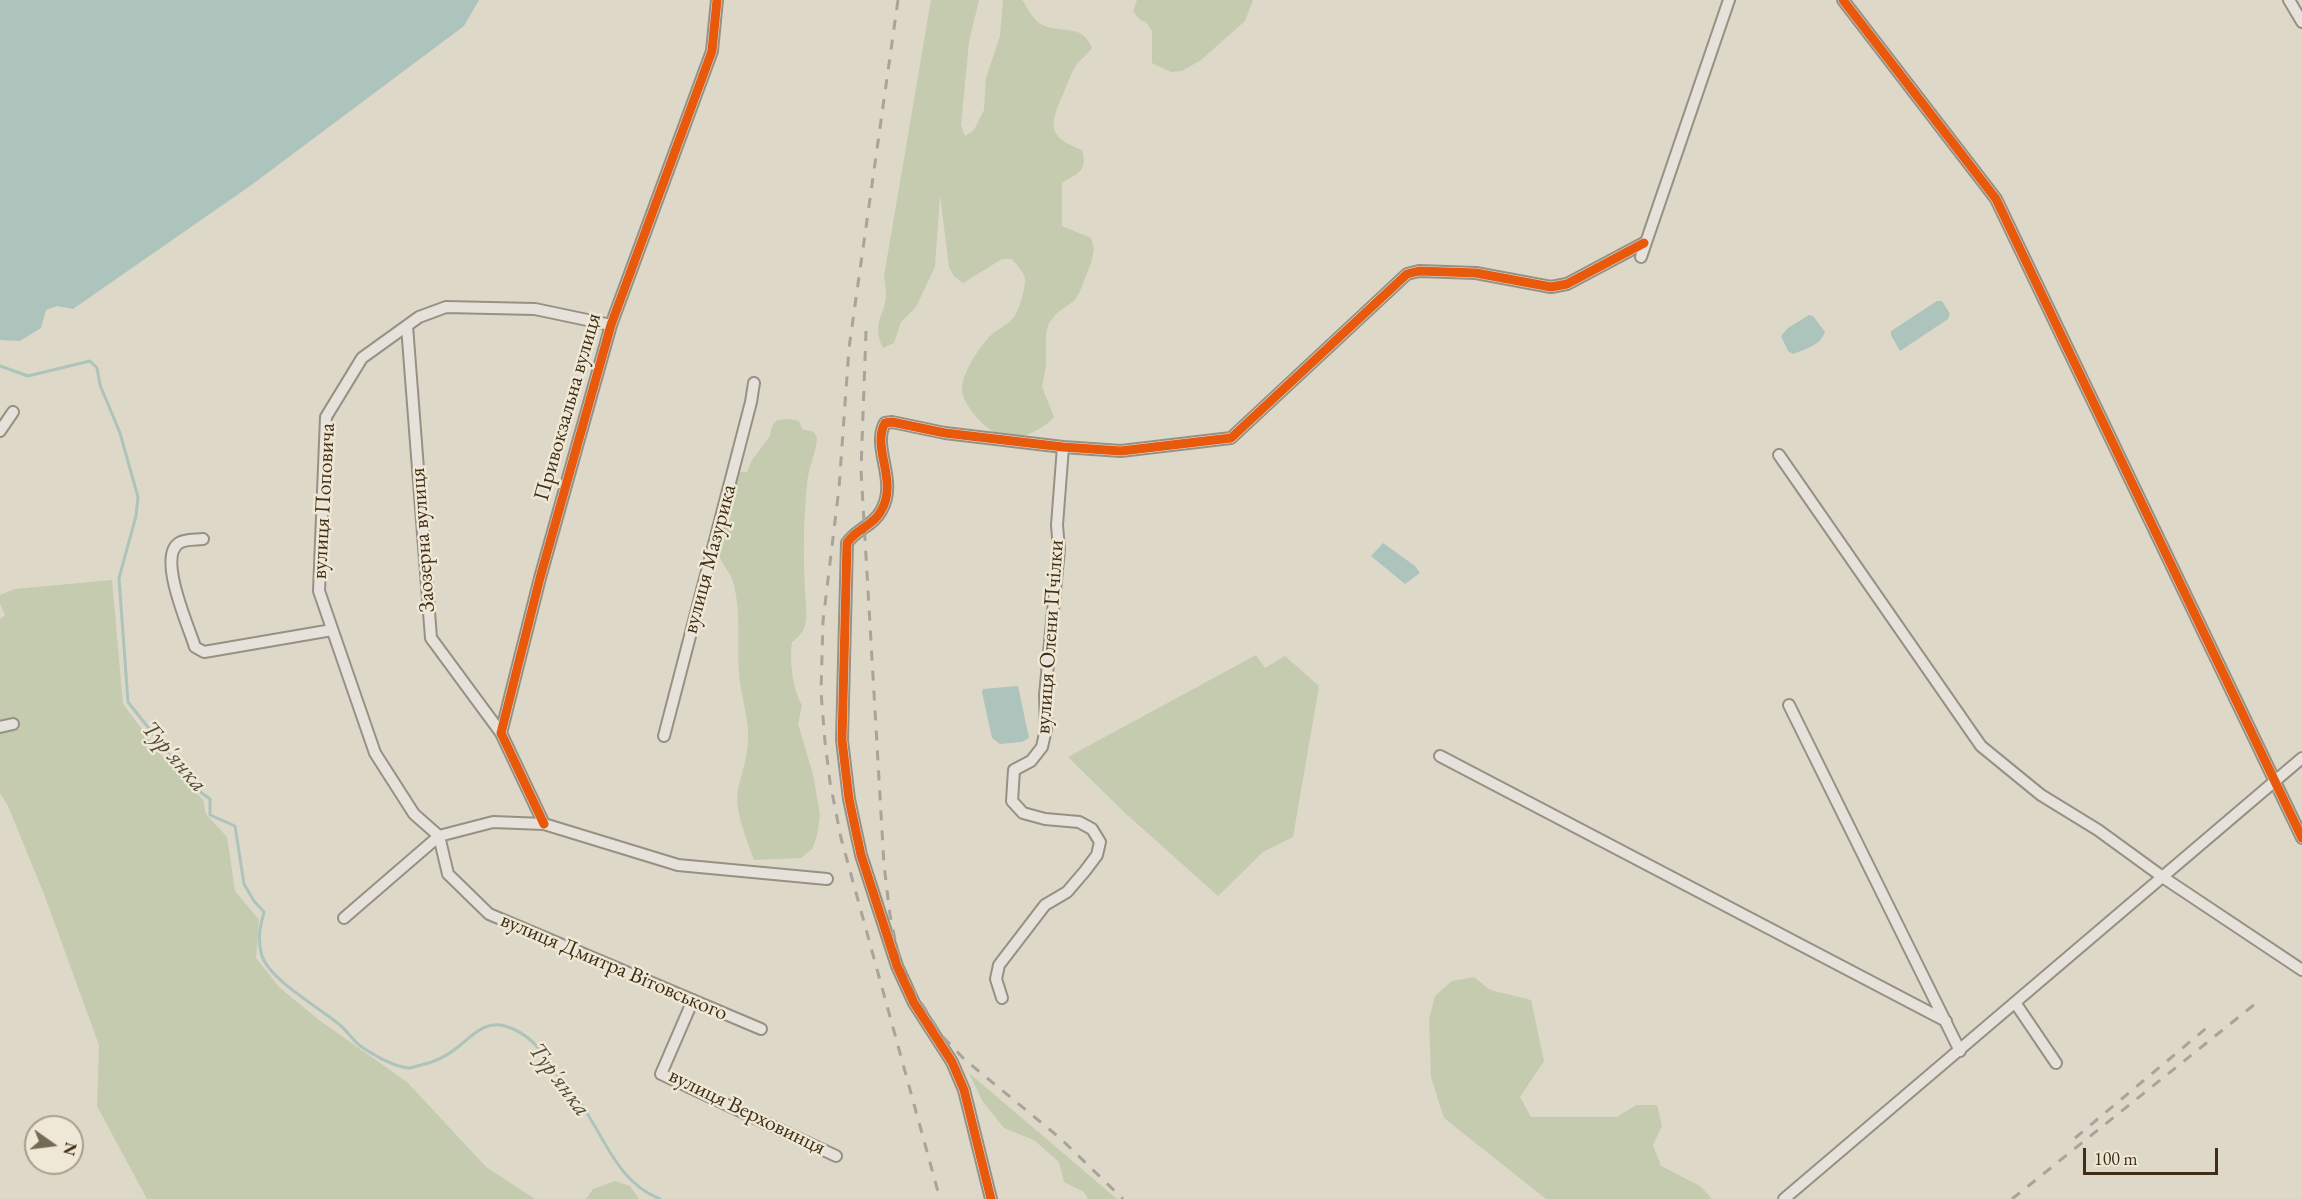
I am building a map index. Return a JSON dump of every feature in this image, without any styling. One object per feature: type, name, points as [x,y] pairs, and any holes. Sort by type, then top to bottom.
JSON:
[{"type":"street","name":"Привокзальна вулиця","points":[[501,732],[540,578],[611,325],[712,51],[717,0]]},
{"type":"street","points":[[1641,256],[1728,0]]},
{"type":"street","points":[[1843,0],[1996,199],[2302,838]]},
{"type":"street","points":[[2289,0],[2302,22]]},
{"type":"street","points":[[991,1199],[964,1090],[952,1062],[914,1004],[897,966],[861,855],[849,798],[842,740],[847,543],[854,533],[873,521],[882,511],[888,476],[880,432],[885,423],[892,422],[945,433],[1063,447],[1121,450],[1231,438],[1407,274],[1419,271],[1476,273],[1551,287],[1567,284],[1644,243]]},
{"type":"street","name":"вулиця Поповича","points":[[439,836],[414,814],[375,753],[319,591],[326,417],[362,358],[419,317],[446,307],[535,309],[611,325]]},
{"type":"street","name":"Заозерна вулиця","points":[[407,326],[431,638],[501,732]]},
{"type":"street","name":"вулиця Мазурика","points":[[664,736],[754,383]]},
{"type":"street","points":[[0,431],[13,412]]},
{"type":"street","name":"вулиця Олени Пчілки","points":[[1002,998],[996,979],[999,965],[1045,905],[1067,892],[1085,871],[1097,855],[1100,842],[1092,829],[1079,822],[1045,819],[1023,813],[1012,801],[1014,770],[1031,761],[1042,747],[1046,729],[1045,695],[1059,549],[1057,525],[1063,447]]},
{"type":"street","points":[[1779,455],[1981,746],[2041,795],[2098,830],[2164,878],[2302,970]]},
{"type":"street","points":[[203,539],[181,541],[176,545],[171,558],[172,573],[195,647],[204,652],[332,630]]},
{"type":"street","points":[[1789,705],[1960,1051]]},
{"type":"street","points":[[0,727],[13,724]]},
{"type":"street","points":[[501,732],[544,824]]},
{"type":"street","points":[[1440,756],[1946,1021]]},
{"type":"street","points":[[1784,1199],[2164,878],[2302,758]]},
{"type":"street","points":[[344,918],[439,836],[493,822],[544,824],[678,865],[827,879]]},
{"type":"street","name":"вулиця Дмитра Вітовського","points":[[439,836],[448,874],[489,914],[761,1029]]},
{"type":"street","name":"вулиця Верховинця","points":[[693,1000],[661,1074],[836,1156]]},
{"type":"street","points":[[2016,1004],[2056,1063]]},
{"type":"green space","points":[[931,0],[979,0],[969,42],[961,125],[965,136],[974,130],[984,110],[986,78],[1000,36],[1003,0],[1022,0],[1039,23],[1055,29],[1076,32],[1087,40],[1092,48],[1074,68],[1059,103],[1054,128],[1062,140],[1082,150],[1083,167],[1073,177],[1062,183],[1062,226],[1091,238],[1094,249],[1092,260],[1075,300],[1057,313],[1049,323],[1046,333],[1046,366],[1042,387],[1054,417],[1039,429],[1018,437],[1006,438],[985,425],[971,411],[962,389],[971,362],[980,348],[989,337],[1009,323],[1016,314],[1025,278],[1012,259],[1002,259],[963,283],[954,276],[949,267],[940,195],[935,267],[916,307],[901,322],[894,343],[883,348],[878,332],[886,295],[884,276]]},
{"type":"green space","points":[[1137,0],[1253,0],[1245,21],[1201,60],[1182,71],[1171,72],[1152,63],[1152,31],[1146,22],[1140,20],[1133,11]]},
{"type":"green space","points":[[777,420],[799,421],[802,429],[814,432],[817,438],[808,478],[805,515],[806,622],[803,631],[792,642],[791,658],[792,675],[802,705],[798,724],[813,774],[820,815],[817,836],[812,849],[801,858],[754,860],[742,825],[737,798],[748,739],[739,672],[736,596],[733,581],[719,557],[718,548],[733,472],[747,472],[752,460],[770,436],[772,426]]},
{"type":"green space","points":[[112,580],[123,704],[162,756],[203,800],[206,814],[227,837],[235,891],[259,920],[256,958],[280,988],[319,1020],[407,1082],[486,1167],[535,1199],[147,1199],[97,1106],[99,1045],[44,894],[8,806],[0,793],[0,619],[5,615],[0,604],[0,595],[15,589]]},
{"type":"green space","points":[[1256,655],[1265,668],[1285,656],[1319,686],[1293,837],[1263,852],[1218,896],[1125,813],[1068,757]]},
{"type":"green space","points":[[1474,977],[1490,990],[1531,1000],[1544,1061],[1520,1097],[1531,1117],[1617,1117],[1636,1105],[1657,1105],[1662,1126],[1653,1145],[1661,1166],[1700,1186],[1712,1199],[1546,1199],[1444,1118],[1431,1077],[1429,1019],[1435,996],[1452,981]]},
{"type":"green space","points":[[969,1073],[1117,1199],[1088,1199],[1084,1192],[1064,1182],[1059,1162],[1034,1140],[1004,1128],[983,1102]]},
{"type":"green space","points":[[615,1181],[630,1186],[639,1199],[586,1199],[593,1189]]},
{"type":"water","points":[[0,0],[479,0],[464,26],[250,186],[73,309],[57,306],[46,310],[41,328],[20,341],[0,340]]},
{"type":"water","points":[[1937,301],[1942,301],[1950,314],[1948,319],[1900,351],[1891,331]]},
{"type":"water","points":[[1809,315],[1813,316],[1825,332],[1823,337],[1816,344],[1793,354],[1788,351],[1781,336],[1788,328]]},
{"type":"water","points":[[1383,543],[1415,566],[1420,573],[1405,584],[1371,556]]},
{"type":"water","points":[[1018,686],[1029,738],[1022,742],[1000,744],[992,738],[982,692],[983,689]]},
{"type":"waterway","name":"Тур'янка","points":[[0,366],[28,376],[90,361],[97,368],[100,385],[120,433],[138,497],[136,516],[119,578],[128,702],[175,764],[188,773],[192,786],[210,799],[210,815],[235,826],[244,884],[264,912],[259,939],[262,956],[267,965],[285,984],[340,1025],[359,1045],[382,1059],[402,1067],[413,1067],[441,1058],[474,1034],[491,1025],[516,1030],[541,1051],[565,1086],[581,1104],[624,1172],[634,1183],[660,1199]]},
{"type":"railway","points":[[898,0],[849,348],[839,488],[823,621],[821,692],[830,782],[841,838],[940,1199]]},
{"type":"railway","points":[[866,331],[861,470],[884,865],[897,949],[907,980],[942,1036],[964,1059],[1060,1138],[1123,1199]]},
{"type":"railway","points":[[2012,1199],[2260,1000]]},
{"type":"railway","points":[[2075,1138],[2210,1025]]},
{"type":"cycle path","points":[[544,824],[501,733],[540,578],[611,325],[712,51],[717,0]]},
{"type":"cycle path","points":[[1843,0],[1996,199],[2302,838]]},
{"type":"cycle path","points":[[991,1199],[964,1090],[952,1062],[914,1003],[897,966],[861,855],[849,799],[842,740],[847,543],[878,516],[886,500],[887,488],[881,443],[885,423],[892,422],[945,433],[1063,447],[1121,451],[1231,438],[1407,274],[1419,271],[1476,273],[1551,287],[1567,284],[1644,243]]}]
